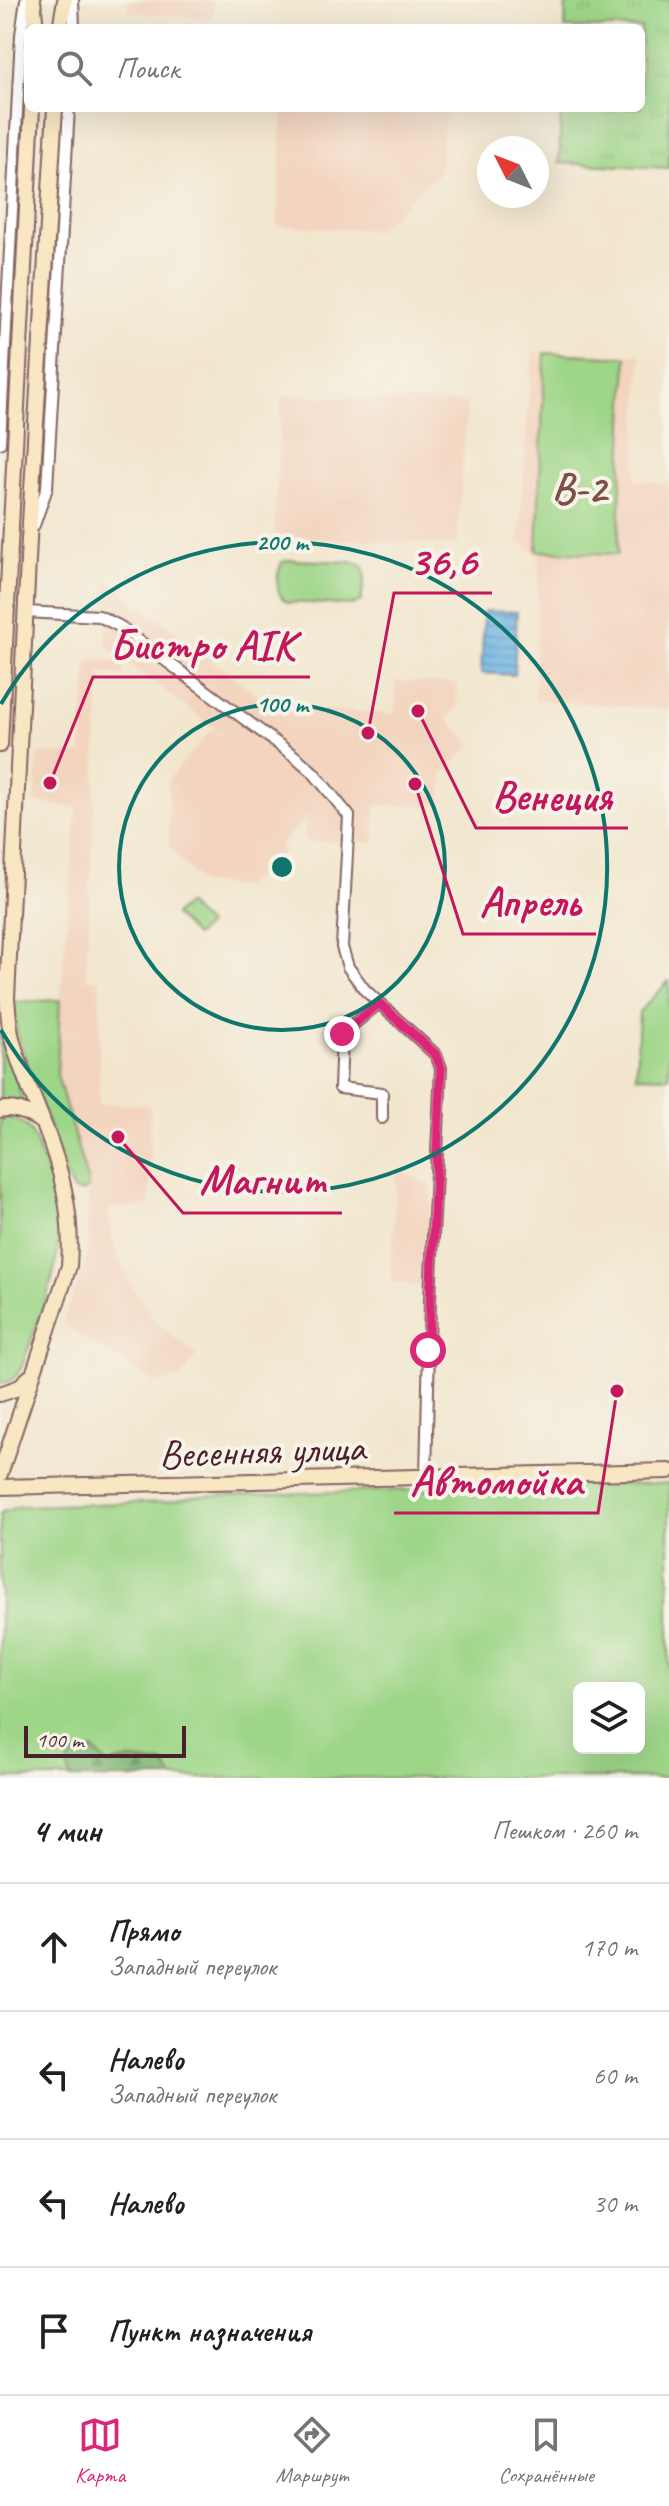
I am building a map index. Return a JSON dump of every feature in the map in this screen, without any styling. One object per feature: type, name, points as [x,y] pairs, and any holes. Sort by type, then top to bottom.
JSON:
[{"type":"main road","points":[[33,0],[36,24]]},
{"type":"main road","points":[[61,24],[65,0]]},
{"type":"main road","points":[[0,745],[32,112]]},
{"type":"main road","points":[[0,1474],[69,1266],[71,1233],[66,1198],[11,1034],[7,998],[29,539],[55,112]]},
{"type":"main road","points":[[0,1110],[5,1108],[24,1112],[43,1122]]},
{"type":"main road","points":[[0,1394],[18,1388],[32,1375]]},
{"type":"main road","name":"Весенняя улица","points":[[0,1487],[669,1471]]},
{"type":"street","points":[[0,443],[20,51],[26,0]]},
{"type":"street","points":[[73,0],[74,24]]},
{"type":"street","points":[[29,539],[47,488],[69,112]]},
{"type":"street","points":[[26,612],[99,616],[119,626],[313,772],[349,816],[342,947],[348,967],[365,990],[436,1055],[441,1068],[430,1299],[426,1477]]},
{"type":"street","points":[[379,1003],[342,1034],[340,1088],[382,1093],[382,1118]]},
{"type":"shaded area","points":[[128,0],[214,0],[213,18],[127,12]]},
{"type":"shaded area","points":[[283,112],[446,112],[439,172],[377,230],[277,226]]},
{"type":"shaded area","points":[[532,352],[641,354],[635,480],[669,483],[669,709],[534,700],[539,555],[519,542]]},
{"type":"shaded area","points":[[281,395],[467,403],[457,545],[274,536]]},
{"type":"shaded area","points":[[107,580],[273,707],[395,714],[396,681],[456,683],[457,708],[446,718],[473,745],[443,773],[441,805],[376,806],[374,842],[304,842],[305,819],[279,846],[284,852],[245,887],[201,883],[169,847],[168,780],[212,729],[237,746],[106,646]]},
{"type":"shaded area","points":[[88,659],[123,661],[123,675],[100,674],[86,978],[100,980],[99,1104],[150,1105],[150,1206],[108,1209],[114,1247],[130,1283],[157,1323],[196,1355],[182,1378],[155,1383],[62,1324],[87,1258],[88,1184],[57,1075],[60,1000],[77,807],[35,803],[38,753],[81,754]]},
{"type":"shaded area","points":[[397,1170],[432,1186],[427,1287],[390,1283]]},
{"type":"green space","points":[[566,0],[669,0],[669,168],[559,163],[561,112],[645,112],[645,24],[565,24]]},
{"type":"green space","points":[[545,353],[627,357],[618,554],[537,551]]},
{"type":"green space","points":[[282,562],[354,562],[363,566],[365,576],[361,601],[352,605],[287,602],[278,590],[278,579]]},
{"type":"green space","points":[[186,904],[207,925],[195,936],[174,915]]},
{"type":"green space","points":[[669,981],[669,1077],[636,1076],[639,1012]]},
{"type":"green space","points":[[60,1000],[57,1075],[88,1184],[83,1192],[74,1191],[70,1186],[17,1035],[14,1002]]},
{"type":"green space","points":[[0,1031],[24,1104],[17,1100],[0,1101]]},
{"type":"green space","points":[[7,1118],[21,1122],[34,1137],[55,1196],[59,1230],[49,1290],[22,1366],[14,1378],[0,1383],[0,1121]]},
{"type":"green space","points":[[669,1483],[669,1778],[0,1778],[0,1513],[21,1506],[166,1502],[198,1496]]},
{"type":"green space","points":[[94,1750],[108,1765],[129,1760],[164,1763],[172,1777],[176,1778],[71,1778],[68,1766],[73,1754]]},
{"type":"water","points":[[484,611],[517,612],[514,675],[481,673]]},
{"type":"place","name":"Венеция","points":[[418,711]]},
{"type":"place","name":"36,6","points":[[368,733]]},
{"type":"place","name":"Бистро AIK","points":[[50,783]]},
{"type":"place","name":"Апрель","points":[[415,784]]},
{"type":"place","name":"Магнит","points":[[118,1137]]},
{"type":"place","name":"Автомойка","points":[[617,1391]]},
{"type":"district","name":"В-2","points":[[579,487]]},
{"type":"route","points":[[342,1034],[379,1003],[423,1041],[436,1055],[441,1068],[428,1350]]}]
